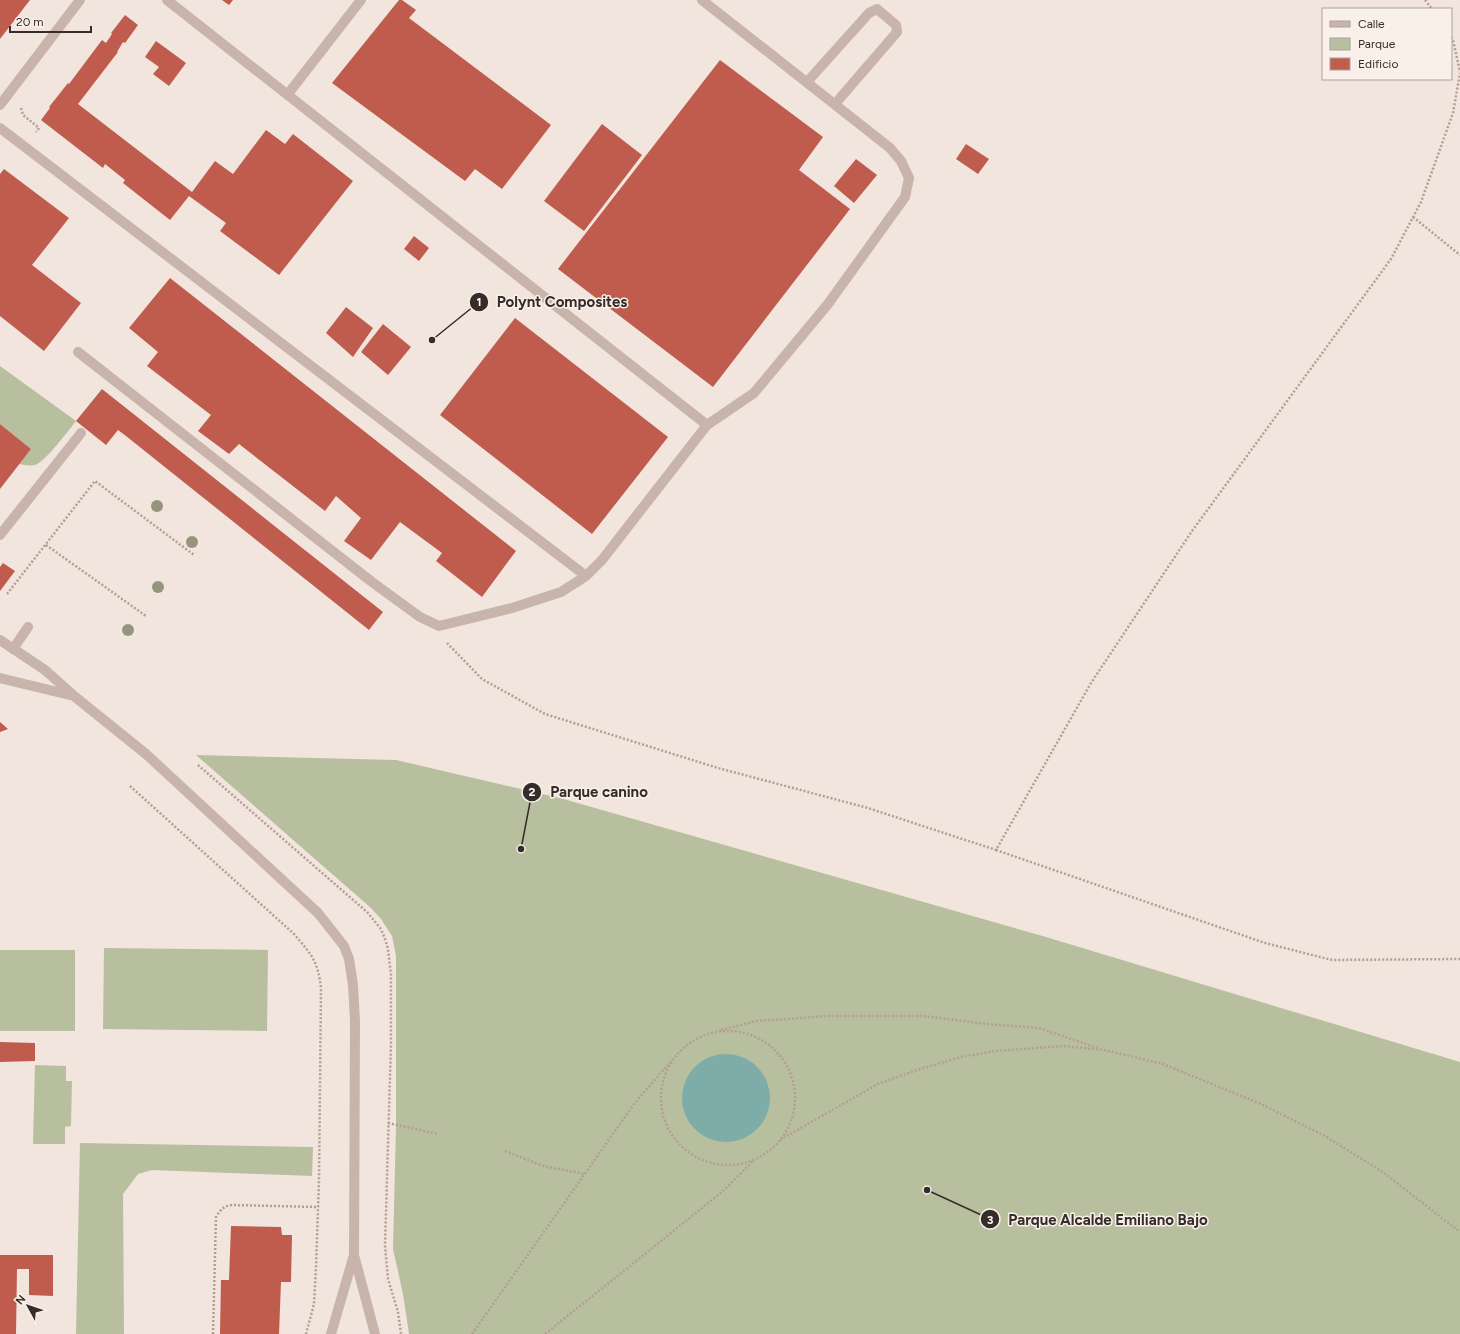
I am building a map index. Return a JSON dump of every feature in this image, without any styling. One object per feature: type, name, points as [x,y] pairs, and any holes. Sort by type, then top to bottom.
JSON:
[{"type":"street","points":[[0,105],[80,0]]},
{"type":"street","points":[[167,0],[707,425]]},
{"type":"street","points":[[288,94],[361,0]]},
{"type":"street","points":[[78,352],[372,582],[420,617],[439,626],[512,608],[562,592],[586,576],[602,560],[707,425],[754,393],[828,304],[905,197],[909,178],[901,161],[890,148],[702,0]]},
{"type":"street","points":[[807,82],[869,13],[877,9],[896,26],[897,32],[835,104]]},
{"type":"street","points":[[0,128],[586,576]]},
{"type":"street","points":[[0,535],[81,433]]},
{"type":"street","points":[[13,649],[28,627]]},
{"type":"street","points":[[0,640],[45,670],[74,696],[146,754],[313,908],[344,946],[349,959],[354,985],[354,1255],[374,1334]]},
{"type":"street","points":[[0,678],[74,696]]},
{"type":"street","points":[[330,1334],[354,1255]]},
{"type":"path","points":[[1425,0],[1431,8]]},
{"type":"path","points":[[996,850],[1091,683],[1192,531],[1391,259],[1421,202],[1453,113],[1460,72],[1452,38]]},
{"type":"path","points":[[20,103],[23,115],[39,128],[24,146]]},
{"type":"path","points":[[1413,216],[1460,255]]},
{"type":"path","points":[[7,594],[95,481],[194,555]]},
{"type":"path","points":[[46,545],[146,616]]},
{"type":"path","points":[[439,626],[447,643],[482,679],[545,714],[718,768],[868,808],[1265,942],[1332,960],[1460,959]]},
{"type":"path","points":[[198,765],[367,912],[381,929],[388,949],[391,975],[385,1246],[388,1279],[398,1312],[401,1334]]},
{"type":"path","points":[[130,786],[294,934],[310,953],[319,970],[321,996],[318,1207],[314,1304],[306,1334]]},
{"type":"path","points":[[472,1334],[634,1104],[677,1053],[695,1039],[716,1031],[756,1021],[826,1016],[924,1016],[987,1024],[1038,1028],[1104,1050],[1163,1064],[1261,1104],[1325,1136],[1384,1173],[1460,1232]]},
{"type":"path","points":[[544,1334],[722,1192],[754,1161],[768,1152],[780,1140],[792,1120],[796,1097],[792,1074],[780,1054],[762,1039],[740,1031],[716,1031]]},
{"type":"path","points":[[780,1140],[878,1084],[961,1057],[995,1051],[1063,1046],[1104,1050]]},
{"type":"path","points":[[677,1053],[665,1072],[660,1094],[663,1117],[673,1138],[689,1153],[709,1163],[731,1165],[754,1161]]},
{"type":"path","points":[[388,1123],[438,1134]]},
{"type":"path","points":[[506,1151],[543,1166],[585,1174]]},
{"type":"path","points":[[212,1334],[216,1217],[220,1210],[225,1206],[232,1205],[318,1207]]},
{"type":"green space","points":[[0,366],[76,421],[50,452],[35,465],[19,464],[31,449],[0,424]]},
{"type":"green space","points":[[196,755],[396,760],[560,798],[1046,937],[1460,1062],[1460,1334],[409,1334],[403,1294],[393,1249],[396,1125],[396,956],[392,936],[381,919],[371,908]]},
{"type":"green space","points":[[104,948],[268,950],[267,1031],[103,1029]]},
{"type":"green space","points":[[0,950],[75,950],[75,1031],[0,1031]]},
{"type":"green space","points":[[35,1065],[66,1066],[66,1081],[72,1081],[71,1126],[65,1127],[65,1144],[33,1144]]},
{"type":"green space","points":[[80,1143],[313,1147],[312,1176],[152,1170],[138,1174],[123,1194],[124,1334],[76,1334]]},
{"type":"water","points":[[717,1054],[735,1054],[751,1061],[763,1073],[770,1089],[770,1107],[763,1123],[751,1135],[735,1142],[717,1142],[701,1135],[689,1123],[682,1107],[682,1089],[689,1073],[701,1061]]},
{"type":"building","points":[[0,0],[30,0],[0,39]]},
{"type":"building","points":[[222,0],[233,0],[229,5]]},
{"type":"building","points":[[399,0],[402,0],[416,10],[409,18],[551,125],[502,189],[475,169],[465,181],[332,83]]},
{"type":"building","points":[[125,15],[138,25],[125,43],[123,42],[118,52],[78,104],[192,192],[215,161],[233,174],[266,130],[285,144],[293,134],[353,181],[279,275],[220,231],[226,223],[189,196],[170,220],[123,183],[125,180],[105,164],[103,168],[41,120],[50,108],[49,107],[68,83],[69,84],[102,40],[106,43],[112,34],[111,33]]},
{"type":"building","points":[[156,41],[186,63],[169,86],[153,74],[159,67],[145,57]]},
{"type":"building","points":[[720,60],[823,137],[799,170],[850,209],[713,387],[558,269]]},
{"type":"building","points":[[602,124],[642,155],[584,231],[544,201]]},
{"type":"building","points":[[966,144],[989,159],[978,174],[956,159]]},
{"type":"building","points":[[856,159],[877,175],[854,203],[834,186]]},
{"type":"building","points":[[4,169],[69,218],[32,265],[81,303],[44,351],[0,316],[0,174]]},
{"type":"building","points":[[414,236],[429,248],[419,261],[404,249]]},
{"type":"building","points":[[170,278],[516,551],[482,597],[436,561],[442,553],[400,522],[371,560],[344,541],[361,518],[336,496],[325,511],[239,444],[229,454],[198,431],[211,415],[147,366],[158,352],[129,328]]},
{"type":"building","points":[[346,307],[373,328],[353,357],[326,333]]},
{"type":"building","points":[[515,318],[668,437],[592,534],[440,415]]},
{"type":"building","points":[[383,324],[411,347],[388,375],[361,352]]},
{"type":"building","points":[[102,389],[383,612],[369,630],[118,430],[106,445],[76,421]]},
{"type":"building","points":[[0,424],[31,449],[0,489]]},
{"type":"building","points":[[3,563],[15,571],[0,591],[0,567]]},
{"type":"building","points":[[0,722],[8,729],[0,732]]},
{"type":"building","points":[[0,1042],[35,1043],[35,1061],[0,1062]]},
{"type":"building","points":[[231,1226],[281,1227],[282,1235],[292,1235],[291,1282],[281,1282],[279,1334],[220,1334],[221,1280],[229,1280]]},
{"type":"building","points":[[0,1255],[53,1255],[53,1296],[29,1295],[29,1269],[17,1269],[16,1334],[0,1334]]},
{"type":"place","name":"Polynt Composites","points":[[432,340]]},
{"type":"place","name":"Parque canino","points":[[521,849]]},
{"type":"place","name":"Parque Alcalde Emiliano Bajo","points":[[927,1190]]}]
